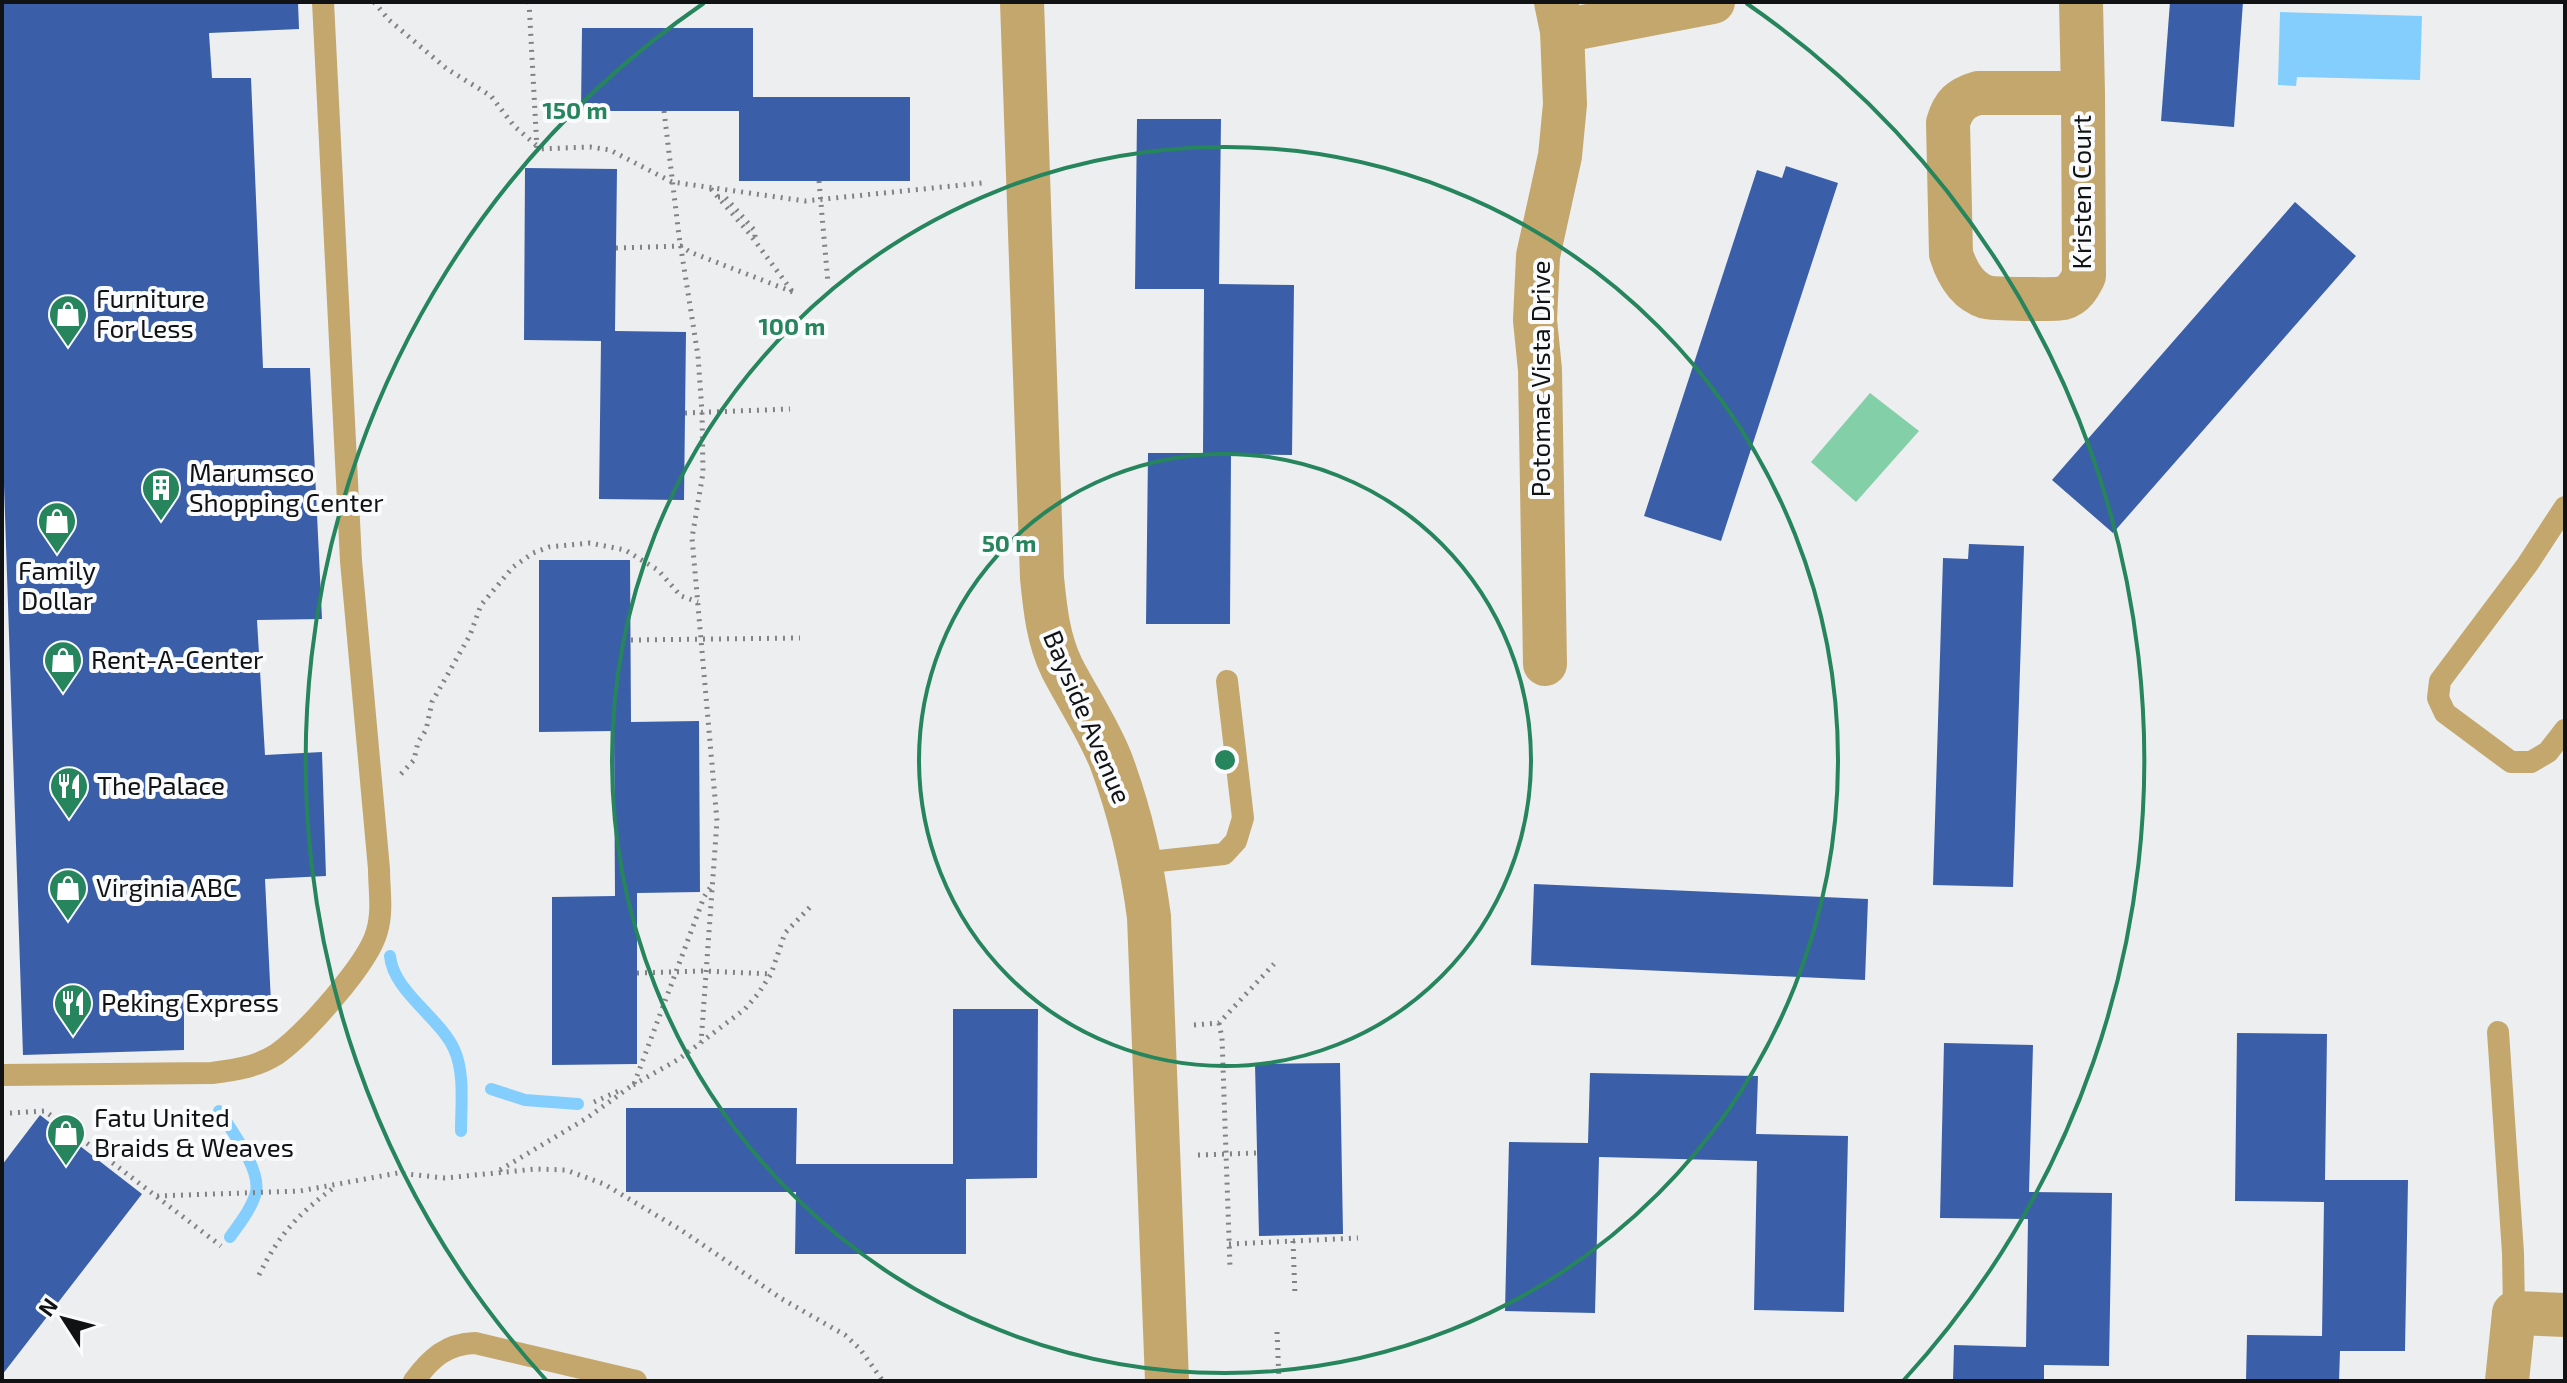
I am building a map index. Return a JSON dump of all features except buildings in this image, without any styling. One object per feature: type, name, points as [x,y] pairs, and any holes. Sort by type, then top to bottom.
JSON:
[{"type":"street","name":"Bayside Avenue","points":[[1022,2],[1042,578],[1047,624],[1062,667],[1086,707],[1110,760],[1133,830],[1149,917],[1167,1381]]},
{"type":"street","points":[[1559,16],[1713,2]]},
{"type":"street","name":"Kristen Court","points":[[2081,2],[2083,93],[2084,276],[2077,291],[2062,298],[1987,298],[1968,286],[1955,268],[1951,254],[1948,123],[1952,109],[1964,97],[1978,93],[2083,93]]},
{"type":"street","name":"Potomac Vista Drive","points":[[1545,664],[1540,370],[1535,320],[1538,256],[1560,156],[1565,104],[1559,16]]},
{"type":"street","points":[[2507,1381],[2514,1313],[2565,1315]]},
{"type":"lane","points":[[2,1075],[212,1073],[241,1069],[277,1053],[306,1028],[371,948],[377,931],[379,883],[351,561],[323,2]]},
{"type":"lane","points":[[2565,507],[2527,565],[2440,681],[2438,698],[2445,713],[2511,762],[2531,762],[2548,752],[2565,730]]},
{"type":"lane","points":[[1140,863],[1224,854],[1236,841],[1243,818],[1227,681]]},
{"type":"lane","points":[[2498,1032],[2513,1253],[2514,1313]]},
{"type":"lane","points":[[414,1381],[441,1352],[462,1343],[475,1343],[636,1381]]},
{"type":"path","points":[[374,2],[389,20],[447,69],[491,96],[514,126],[537,145],[537,149],[590,147],[610,150],[672,182],[775,199],[822,201],[982,183]]},
{"type":"path","points":[[529,2],[537,145]]},
{"type":"path","points":[[664,111],[698,356],[702,412],[703,473],[692,538],[717,821],[701,1043]]},
{"type":"path","points":[[819,181],[828,283]]},
{"type":"path","points":[[616,248],[681,246],[793,292],[711,189]]},
{"type":"path","points":[[685,413],[790,409]]},
{"type":"path","points":[[372,790],[399,776],[412,764],[418,742],[426,730],[432,702],[470,635],[481,605],[513,567],[533,553],[549,547],[582,543],[625,550],[658,570],[681,596],[698,602]]},
{"type":"path","points":[[631,640],[800,638]]},
{"type":"path","points":[[496,1173],[587,1118],[634,1084],[704,897],[712,886]]},
{"type":"path","points":[[594,1102],[670,1065],[745,1009],[771,974],[785,933],[813,904]]},
{"type":"path","points":[[1153,1027],[1219,1023],[1274,964]]},
{"type":"path","points":[[637,973],[704,971],[771,974]]},
{"type":"path","points":[[1219,1023],[1230,1267]]},
{"type":"path","points":[[10,1113],[45,1111],[221,1246]]},
{"type":"path","points":[[1158,1157],[1257,1153]]},
{"type":"path","points":[[157,1196],[300,1191],[398,1173],[445,1178],[552,1168],[580,1174],[604,1184],[681,1230],[782,1299],[845,1335],[860,1349],[883,1381]]},
{"type":"path","points":[[259,1275],[286,1229],[305,1209],[339,1183]]},
{"type":"path","points":[[1229,1244],[1358,1238]]},
{"type":"path","points":[[1293,1241],[1295,1296]]},
{"type":"path","points":[[1277,1332],[1279,1381]]},
{"type":"green space","points":[[1870,393],[1919,431],[1856,502],[1811,462]]},
{"type":"water","points":[[2280,12],[2422,16],[2420,80],[2297,77],[2296,86],[2278,85]]},
{"type":"waterway","points":[[390,956],[399,981],[439,1026],[454,1049],[461,1079],[461,1131]]},
{"type":"waterway","points":[[491,1089],[525,1100],[578,1104]]},
{"type":"waterway","points":[[219,1111],[244,1150],[256,1183],[252,1204],[230,1237]]},
{"type":"place","name":"Furniture For Less","points":[[68,348]]},
{"type":"place","name":"Marumsco Shopping Center","points":[[161,522]]},
{"type":"place","name":"Family Dollar","points":[[57,555]]},
{"type":"place","name":"Rent-A-Center","points":[[63,694]]},
{"type":"place","name":"The Palace","points":[[69,820]]},
{"type":"place","name":"Virginia ABC","points":[[68,922]]},
{"type":"place","name":"Peking Express","points":[[73,1037]]},
{"type":"place","name":"Fatu United Braids & Weaves","points":[[66,1167]]}]
